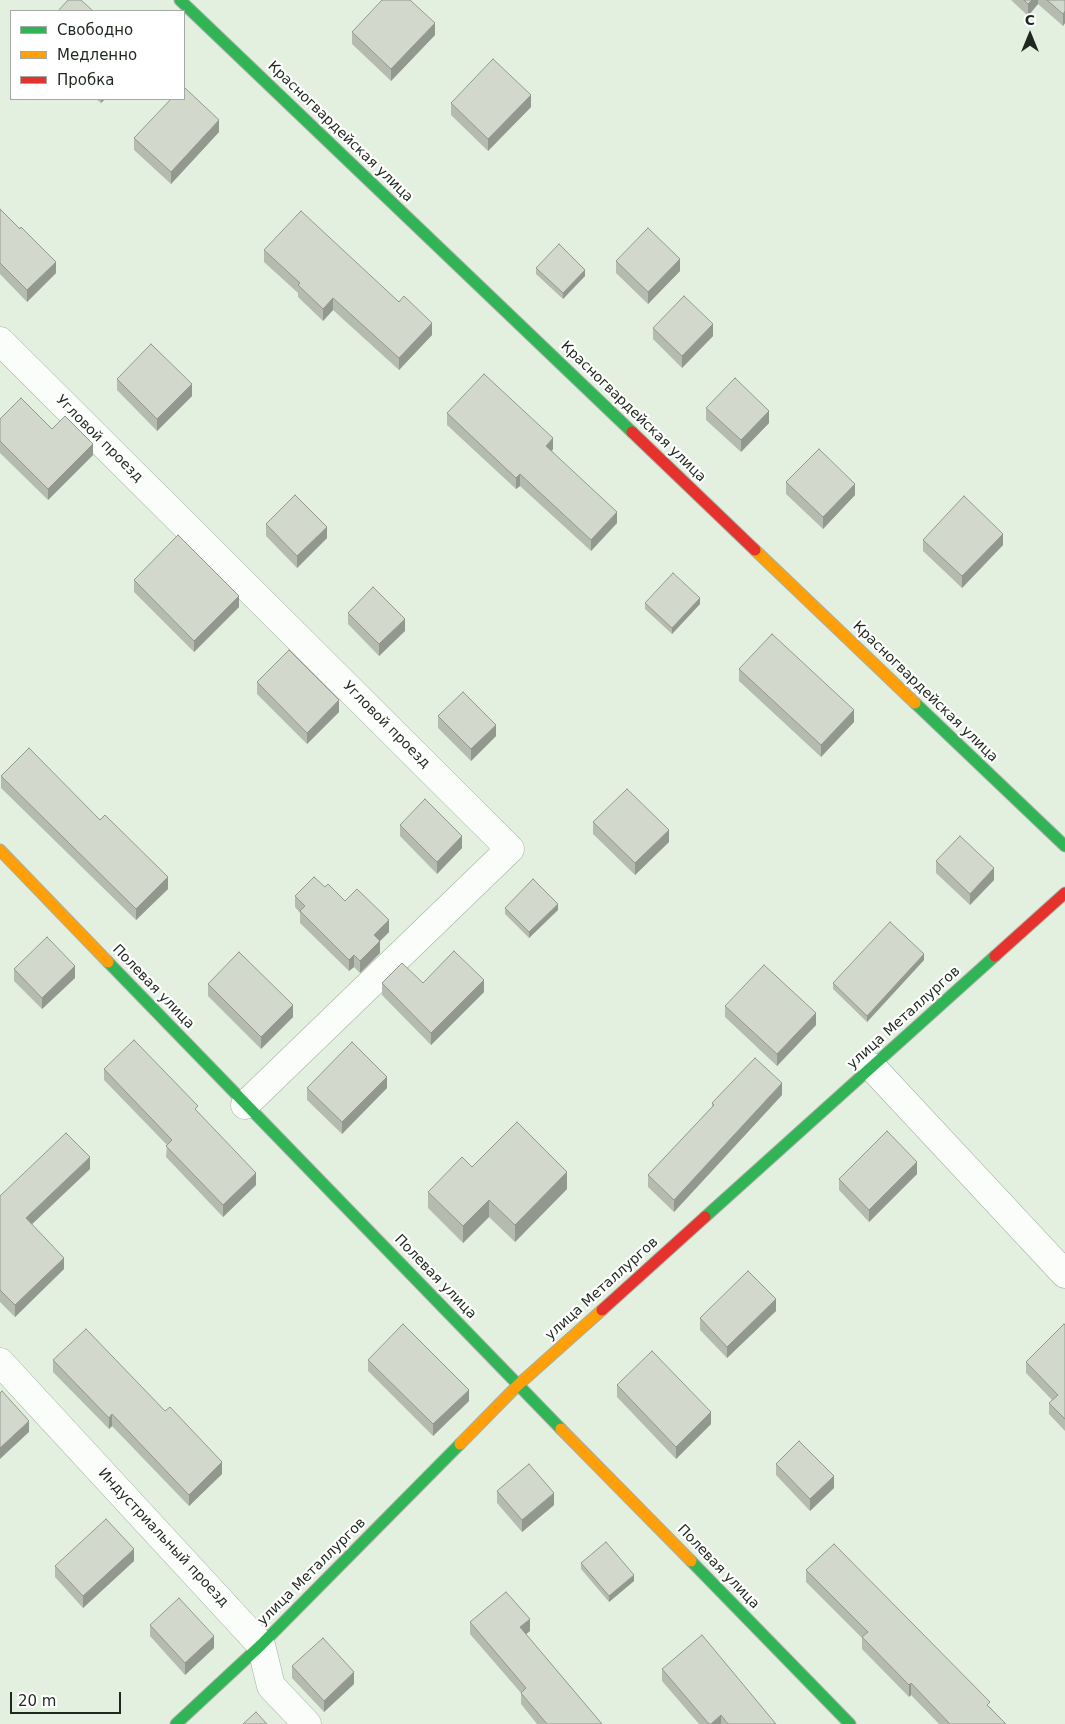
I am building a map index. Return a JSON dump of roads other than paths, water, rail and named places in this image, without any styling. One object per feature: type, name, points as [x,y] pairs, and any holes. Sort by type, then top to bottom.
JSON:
[{"type":"street","name":"Красногвардейская улица","points":[[180,0],[1065,846]]},
{"type":"street","name":"Угловой проезд","points":[[0,341],[510,849],[245,1105]]},
{"type":"street","name":"Полевая улица","points":[[0,850],[245,1105],[850,1724]]},
{"type":"street","name":"улица Металлургов","points":[[176,1724],[261,1645],[518,1384],[1065,893]]},
{"type":"street","points":[[872,1067],[1065,1274]]},
{"type":"street","name":"Индустриальный проезд","points":[[0,1362],[261,1645],[271,1686],[307,1724]]}]
